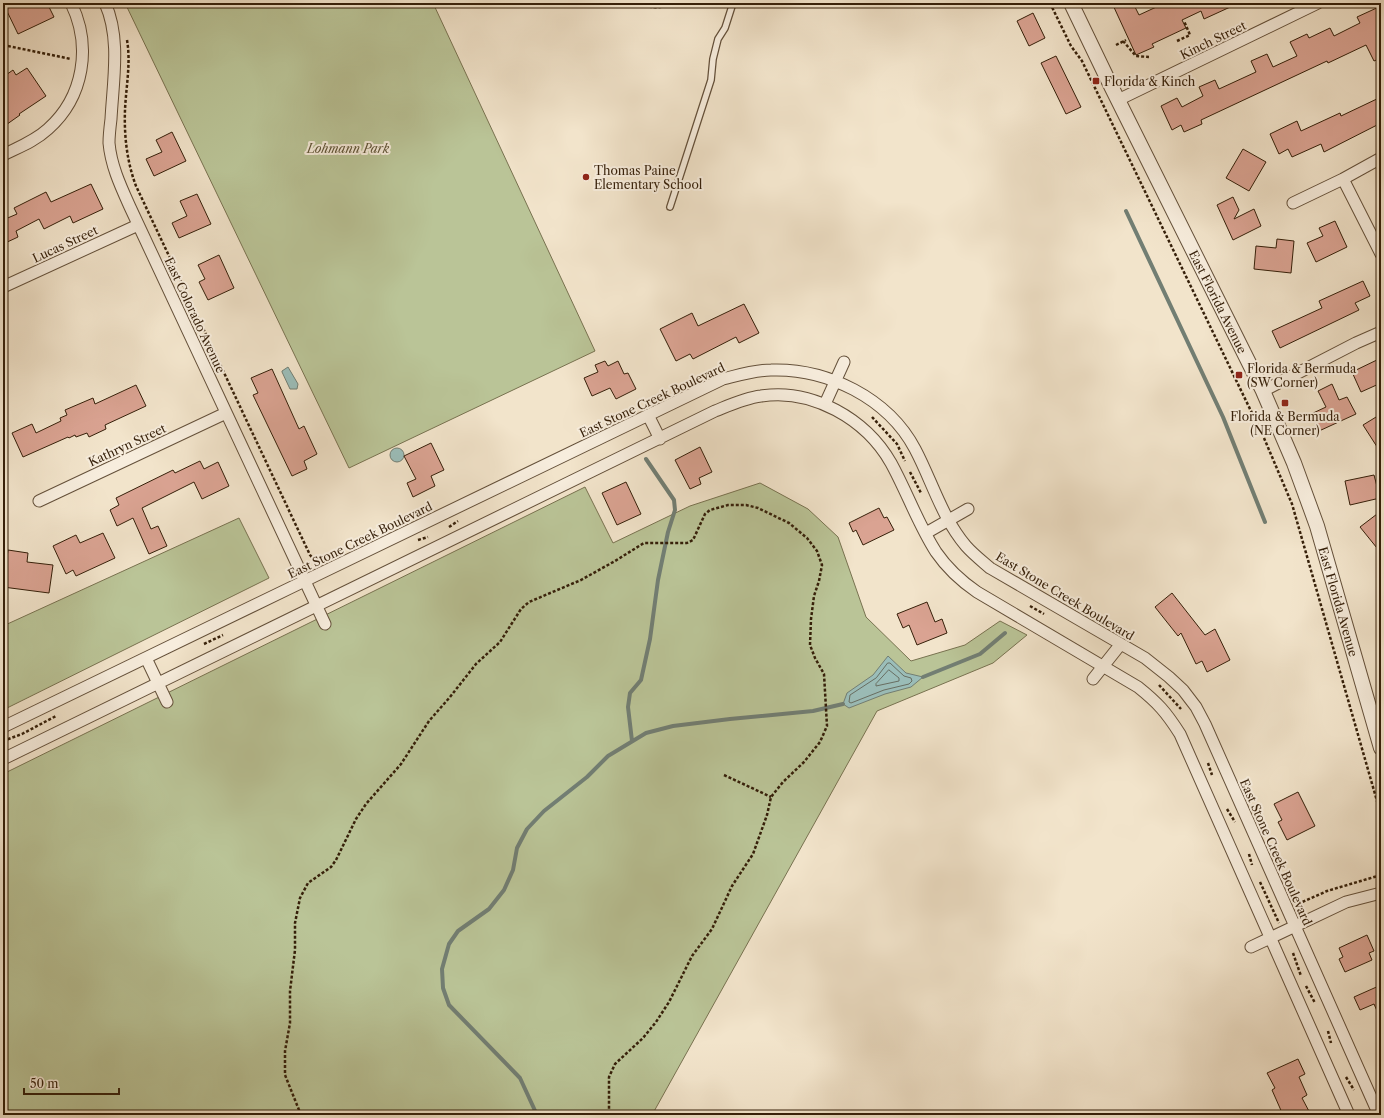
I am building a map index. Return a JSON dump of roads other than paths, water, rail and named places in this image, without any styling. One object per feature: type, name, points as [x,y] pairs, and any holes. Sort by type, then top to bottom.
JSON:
[{"type":"street","points":[[3,155],[31,142],[48,129],[65,112],[73,97],[79,83],[82,66],[83,45],[80,26],[72,3]]},
{"type":"street","name":"East Colorado Avenue","points":[[105,3],[109,13],[113,33],[115,54],[109,142],[112,161],[120,184],[325,624]]},
{"type":"street","name":"East Florida Avenue","points":[[1071,3],[1263,391],[1294,463],[1317,526],[1381,748]]},
{"type":"street","name":"Kinch Street","points":[[1118,100],[1318,3]]},
{"type":"street","points":[[1293,203],[1343,179],[1381,158]]},
{"type":"street","points":[[1343,179],[1381,254]]},
{"type":"street","name":"Lucas Street","points":[[3,287],[138,224]]},
{"type":"street","points":[[1263,391],[1356,343],[1381,332]]},
{"type":"street","points":[[825,404],[844,362]]},
{"type":"street","name":"East Stone Creek Boulevard","points":[[3,727],[724,379],[749,372],[771,370],[796,371],[836,381],[868,397],[890,417],[903,432],[914,448],[948,520],[966,546],[990,568],[1120,645],[1145,658],[1183,690],[1196,707],[1205,724],[1379,1115]]},
{"type":"street","points":[[3,759],[715,411],[750,398],[774,395],[787,395],[812,399],[825,404],[850,419],[867,432],[880,447],[890,462],[936,552],[964,584],[1138,687],[1156,702],[1167,714],[1180,734],[1349,1115]]},
{"type":"street","name":"Kathryn Street","points":[[39,501],[226,413]]},
{"type":"street","points":[[648,415],[660,439]]},
{"type":"street","points":[[926,533],[968,509]]},
{"type":"street","points":[[1093,679],[1120,645]]},
{"type":"street","points":[[146,658],[167,702]]},
{"type":"street","points":[[1251,946],[1346,902],[1381,893]]},
{"type":"lane","points":[[670,207],[711,80],[713,59],[718,39],[725,28],[733,3]]},
{"type":"water","points":[[288,367],[298,384],[297,389],[290,389],[282,372]]},
{"type":"water","points":[[397,448],[402,450],[404,455],[402,460],[397,462],[392,460],[390,455],[392,450]]},
{"type":"water","points":[[888,656],[906,673],[923,677],[911,687],[885,694],[849,708],[843,704],[847,693],[873,675]]},
{"type":"waterway","points":[[1126,211],[1223,417],[1265,522]]},
{"type":"waterway","points":[[632,741],[628,707],[630,693],[641,680],[650,639],[658,580],[668,532],[675,510],[674,500],[646,459]]},
{"type":"waterway","points":[[923,677],[980,654],[1005,633]]},
{"type":"waterway","points":[[537,1115],[520,1078],[449,1005],[443,988],[442,969],[449,944],[458,931],[489,909],[504,890],[513,870],[517,848],[527,829],[544,811],[587,777],[608,756],[646,733],[673,726],[813,711],[843,704]]},
{"type":"place","name":"Florida & Kinch","points":[[1096,81]]},
{"type":"place","name":"Thomas Paine Elementary School","points":[[586,177]]},
{"type":"place","name":"Florida & Bermuda (SW Corner)","points":[[1239,375]]},
{"type":"place","name":"Florida & Bermuda (NE Corner)","points":[[1285,403]]},
{"type":"park label","name":"Lohmann Park","points":[[348,148]]}]
